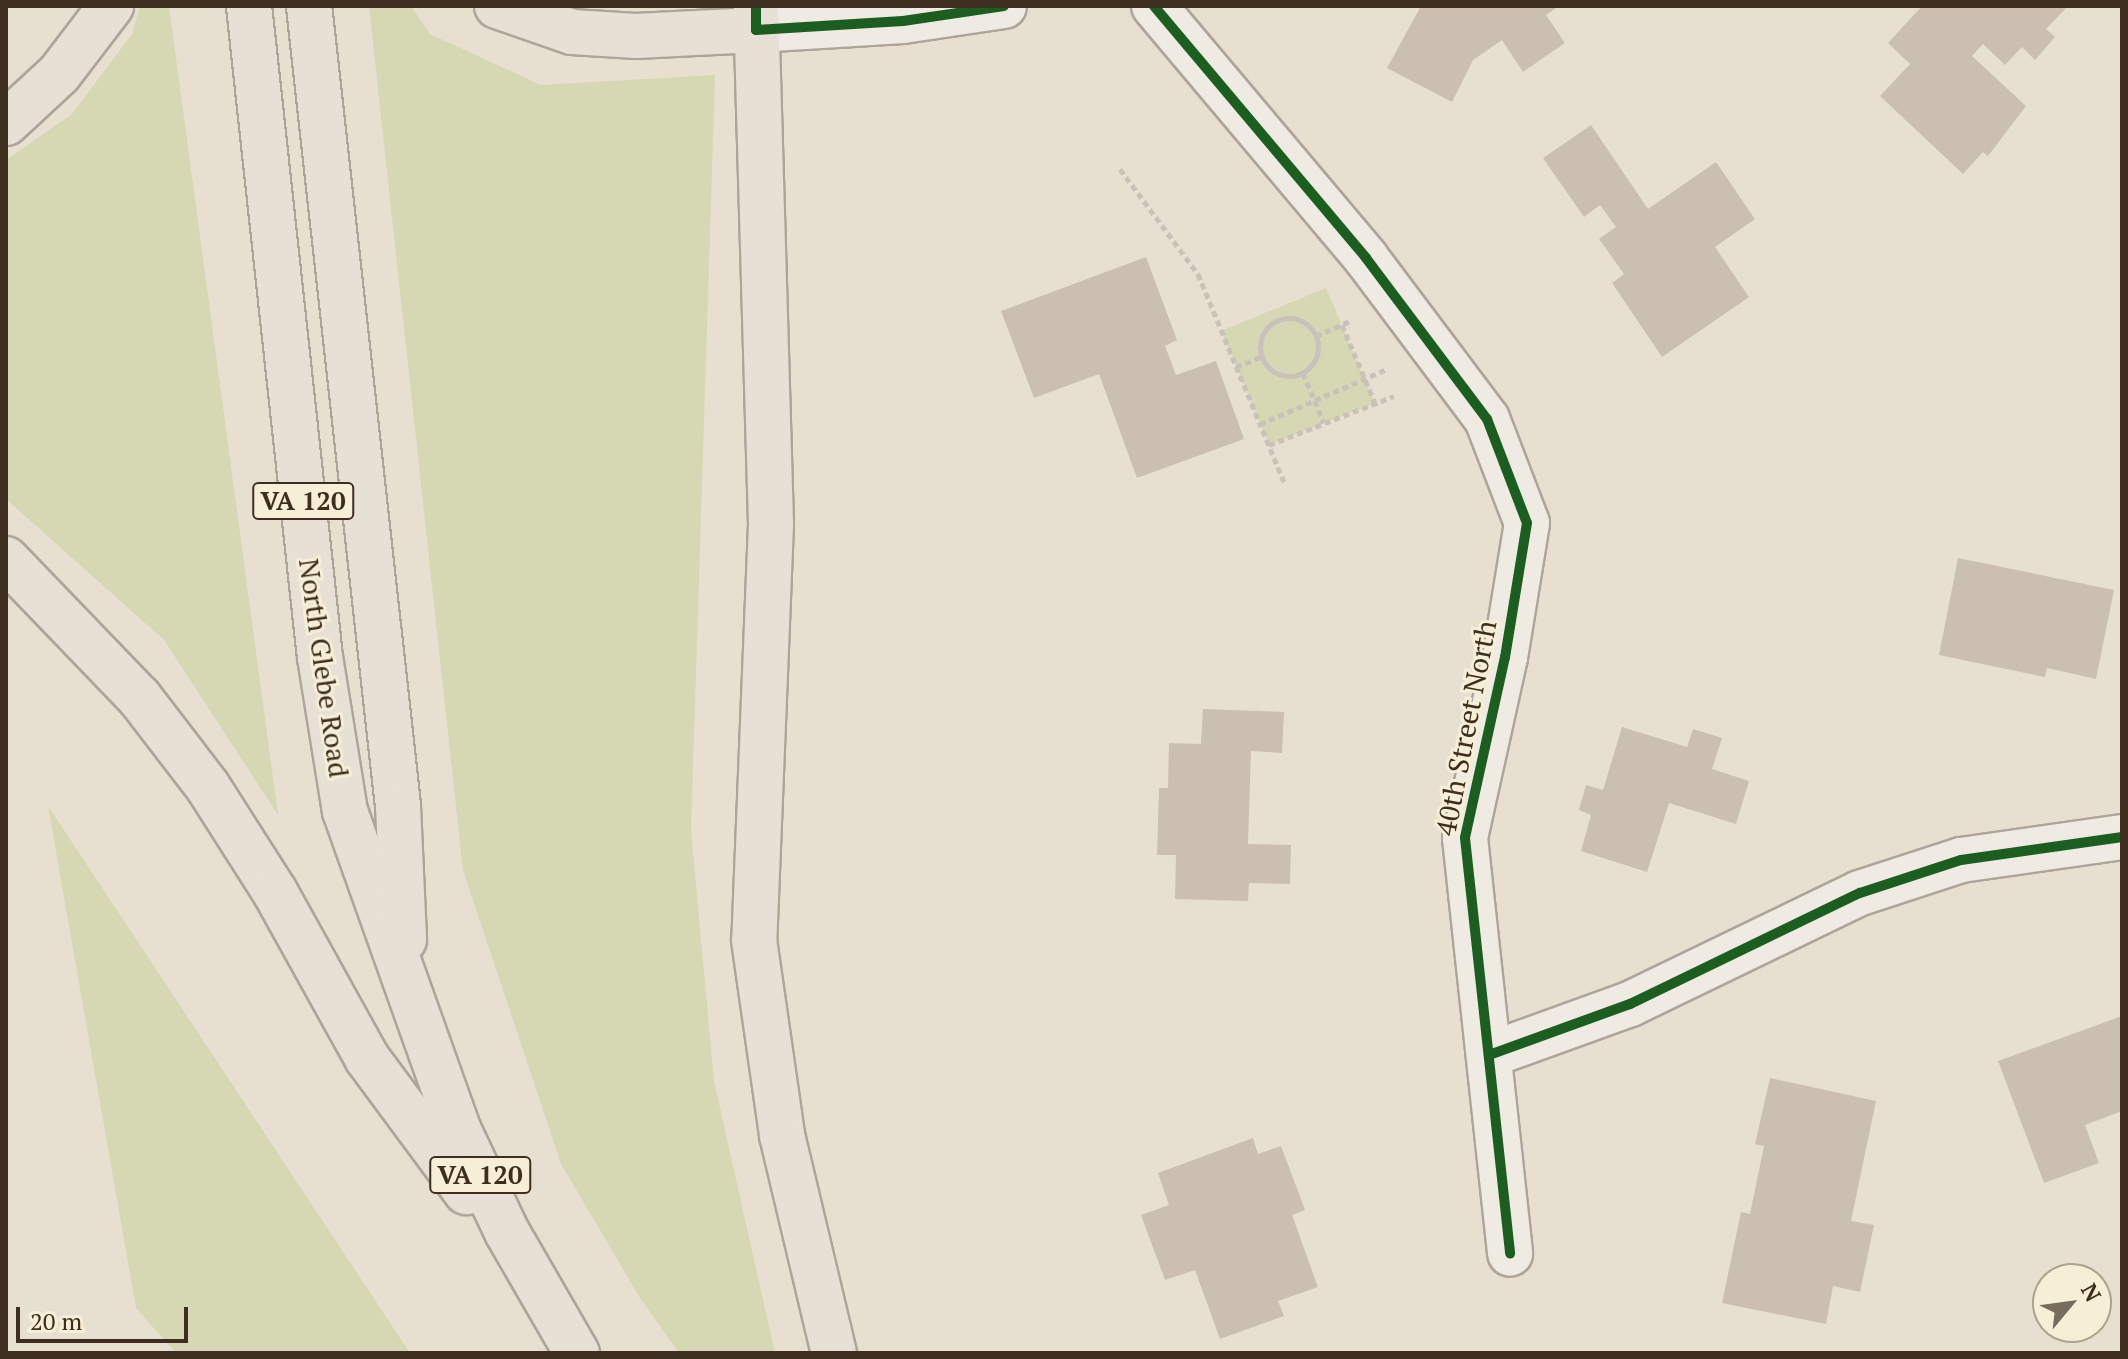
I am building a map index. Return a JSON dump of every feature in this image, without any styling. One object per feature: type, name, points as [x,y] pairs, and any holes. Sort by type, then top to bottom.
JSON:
[{"type":"main road","points":[[6,123],[59,74],[111,6]]},
{"type":"main road","name":"North Glebe Road","points":[[249,6],[326,710],[345,811],[459,1131],[538,1289],[577,1353]]},
{"type":"main road","name":"North Glebe Road","points":[[309,6],[398,806],[406,987]]},
{"type":"main road","points":[[497,6],[572,32],[636,36],[756,18],[771,524],[754,940],[782,1135],[834,1353]]},
{"type":"main road","points":[[6,559],[139,697],[208,787],[283,905],[367,1058],[538,1289]]},
{"type":"street","points":[[756,18],[912,20],[1004,6]]},
{"type":"street","name":"40th Street North","points":[[1154,6],[1366,258],[1487,419],[1527,523],[1505,657],[1465,838],[1510,1254]]},
{"type":"street","points":[[1489,1055],[1630,1004],[1860,893],[1961,860],[2122,837]]},
{"type":"path","points":[[1120,169],[1185,250],[1284,482]]},
{"type":"path","points":[[1294,318],[1316,336],[1319,352],[1303,373],[1284,376],[1270,370],[1261,357],[1260,341],[1267,328],[1294,318]]},
{"type":"path","points":[[1342,325],[1375,403]]},
{"type":"path","points":[[1236,367],[1261,357]]},
{"type":"path","points":[[1260,424],[1391,368]]},
{"type":"path","points":[[1303,373],[1325,424]]},
{"type":"path","points":[[1269,445],[1394,396]]},
{"type":"green space","points":[[140,6],[169,6],[278,815],[164,640],[6,499],[6,160],[72,114],[132,34]]},
{"type":"green space","points":[[369,6],[411,6],[430,34],[541,85],[715,75],[691,831],[714,1081],[775,1353],[679,1353],[640,1298],[561,1164],[463,871]]},
{"type":"green space","points":[[1326,288],[1375,403],[1269,445],[1221,331]]},
{"type":"green space","points":[[48,806],[410,1353],[176,1353],[136,1308]]},
{"type":"building","points":[[1421,6],[1559,6],[1546,15],[1565,43],[1523,72],[1502,40],[1473,60],[1452,102],[1387,68]]},
{"type":"building","points":[[1922,6],[2068,6],[2046,29],[2055,37],[2035,60],[2022,47],[2005,65],[1983,44],[1972,56],[2026,106],[1988,156],[1983,152],[1963,174],[1880,96],[1910,64],[1888,43]]},
{"type":"building","points":[[1591,125],[1648,209],[1716,162],[1755,219],[1715,247],[1749,297],[1662,357],[1612,283],[1624,274],[1599,239],[1616,227],[1600,205],[1584,217],[1543,158]]},
{"type":"building","points":[[1146,257],[1177,340],[1165,346],[1176,375],[1216,361],[1244,439],[1137,478],[1099,374],[1034,398],[1001,311]]},
{"type":"building","points":[[1958,558],[2114,590],[2096,679],[2047,668],[2045,677],[1939,655]]},
{"type":"building","points":[[1203,709],[1284,712],[1282,753],[1251,751],[1248,844],[1291,845],[1290,884],[1249,883],[1248,901],[1175,899],[1176,855],[1157,855],[1159,788],[1168,788],[1169,743],[1201,744]]},
{"type":"building","points":[[1622,727],[1687,747],[1693,729],[1722,738],[1712,769],[1749,781],[1736,824],[1669,803],[1647,872],[1581,851],[1591,815],[1579,810],[1586,785],[1603,790]]},
{"type":"building","points":[[2122,1016],[2122,1111],[2085,1125],[2099,1163],[2044,1183],[1998,1061]]},
{"type":"building","points":[[1770,1078],[1876,1101],[1851,1221],[1874,1225],[1860,1292],[1833,1286],[1826,1324],[1722,1303],[1741,1212],[1750,1214],[1764,1146],[1755,1144]]},
{"type":"building","points":[[1253,1138],[1258,1154],[1281,1146],[1305,1210],[1292,1215],[1318,1287],[1278,1301],[1284,1316],[1220,1339],[1195,1270],[1165,1280],[1141,1215],[1169,1205],[1158,1173]]},
{"type":"cycle path","points":[[756,6],[756,30],[903,21],[1004,6]]},
{"type":"cycle path","points":[[1154,6],[1366,258],[1487,419],[1527,523],[1505,657],[1465,838],[1510,1254]]},
{"type":"cycle path","points":[[1489,1055],[1630,1004],[1860,893],[1961,860],[2122,837]]}]
